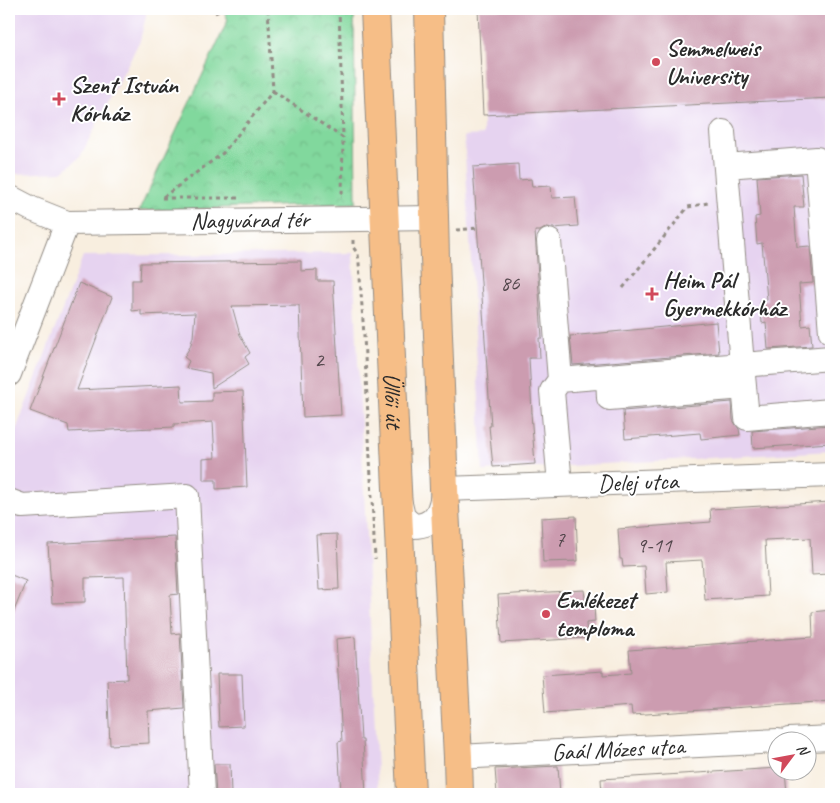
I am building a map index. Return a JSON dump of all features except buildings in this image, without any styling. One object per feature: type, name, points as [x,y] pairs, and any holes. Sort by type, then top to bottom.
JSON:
[{"type":"main road","name":"Üllői út","points":[[375,9],[411,794]]},
{"type":"main road","name":"Üllői út","points":[[429,9],[441,224],[444,490],[459,794]]},
{"type":"street","points":[[723,132],[747,418],[831,411]]},
{"type":"street","points":[[726,166],[817,159],[827,221],[831,332]]},
{"type":"street","points":[[9,196],[32,209],[67,224],[9,374]]},
{"type":"street","name":"Nagyvárad tér","points":[[67,224],[385,218],[441,224]]},
{"type":"street","points":[[549,241],[560,380],[552,391],[560,485]]},
{"type":"street","points":[[560,380],[608,376],[743,376],[831,358]]},
{"type":"street","name":"Delej utca","points":[[444,490],[831,475]]},
{"type":"street","points":[[398,494],[403,517],[413,526],[420,526],[432,520],[441,508],[444,490]]},
{"type":"street","points":[[9,501],[22,506],[187,496],[202,794]]},
{"type":"street","points":[[818,739],[831,738]]},
{"type":"street","name":"Gaál Mózes utca","points":[[458,757],[768,742]]},
{"type":"path","points":[[215,13],[223,9]]},
{"type":"path","points":[[135,222],[162,198],[223,153],[273,91],[268,9]]},
{"type":"path","points":[[332,197],[342,197],[343,138],[339,9]]},
{"type":"path","points":[[273,91],[343,138]]},
{"type":"path","points":[[162,198],[242,198]]},
{"type":"path","points":[[623,288],[688,207],[729,200]]},
{"type":"path","points":[[441,224],[478,228]]},
{"type":"path","points":[[353,247],[358,256],[362,309],[376,565]]},
{"type":"shaded area","name":"Szent István Kórház","points":[[9,9],[145,9],[146,16],[140,40],[80,157],[62,172],[14,174],[9,171]]},
{"type":"shaded area","name":"Heim Pál Gyermekkórház","points":[[478,9],[831,9],[831,451],[483,471],[464,136],[483,135]]},
{"type":"shaded area","points":[[353,253],[378,794],[9,794],[9,448],[83,256]]},
{"type":"green space","points":[[223,9],[354,9],[356,203],[139,211],[228,20]]},
{"type":"place","name":"Semmelweis University","points":[[656,62]]},
{"type":"place","name":"Szent István Kórház","points":[[59,99]]},
{"type":"place","name":"Heim Pál Gyermekkórház","points":[[652,294]]},
{"type":"place","name":"Emlékezet temploma","points":[[546,614]]}]
